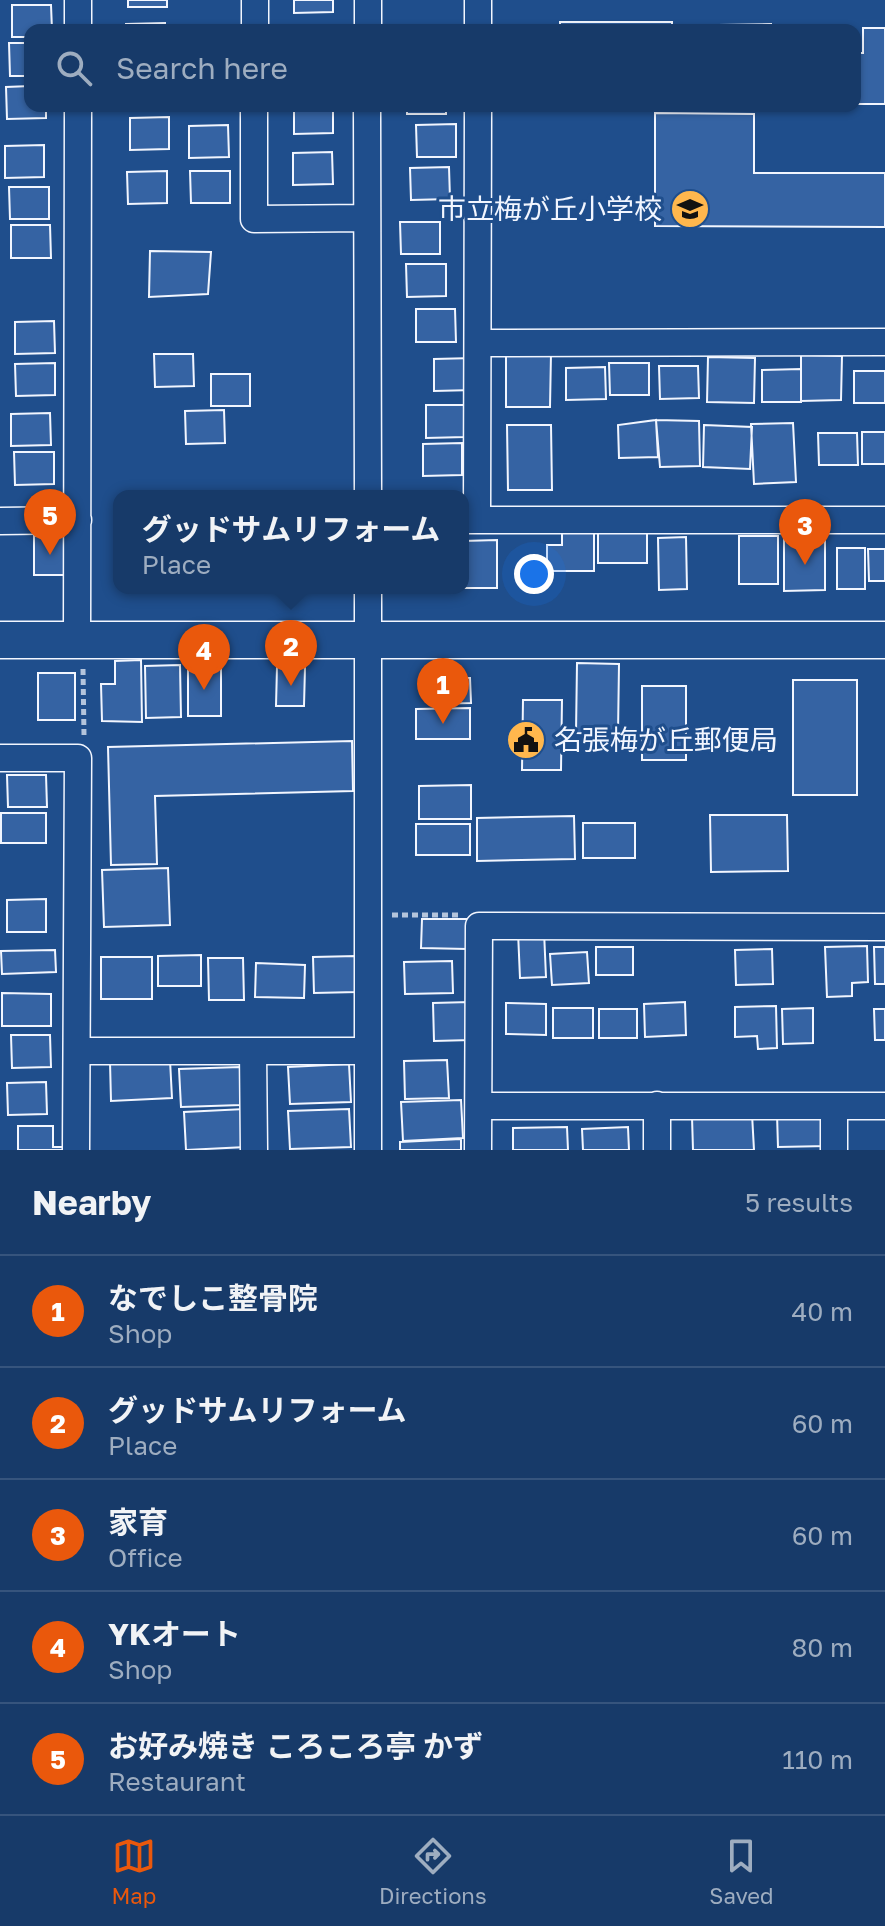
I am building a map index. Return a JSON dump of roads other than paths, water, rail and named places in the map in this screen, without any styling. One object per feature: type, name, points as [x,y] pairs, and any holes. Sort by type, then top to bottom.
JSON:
[{"type":"street","points":[[78,0],[78,24]]},
{"type":"street","points":[[255,0],[255,24]]},
{"type":"street","points":[[368,0],[368,24]]},
{"type":"street","points":[[478,0],[478,24]]},
{"type":"street","points":[[78,112],[80,640]]},
{"type":"street","points":[[254,112],[254,219],[367,218]]},
{"type":"street","points":[[367,112],[368,490]]},
{"type":"street","points":[[478,112],[478,343],[470,520],[885,520]]},
{"type":"street","points":[[478,343],[885,342]]},
{"type":"street","points":[[0,521],[78,520]]},
{"type":"street","points":[[368,594],[368,1150]]},
{"type":"street","points":[[0,640],[885,640]]},
{"type":"street","points":[[0,758],[78,758],[76,1150]]},
{"type":"street","points":[[478,1150],[479,926],[885,927]]},
{"type":"street","points":[[77,1051],[367,1051]]},
{"type":"street","points":[[253,1051],[254,1150]]},
{"type":"street","points":[[657,1105],[657,1150]]},
{"type":"street","points":[[479,1106],[885,1106]]},
{"type":"street","points":[[834,1106],[834,1150]]},
{"type":"place","name":"市立梅が丘小学校","points":[[690,209]]},
{"type":"place","name":"お好み焼き ころころ亭 かず","points":[[50,555]]},
{"type":"place","name":"家育","points":[[805,565]]},
{"type":"place","name":"グッドサムリフォーム","points":[[291,686]]},
{"type":"place","name":"YKオート","points":[[204,690]]},
{"type":"place","name":"なでしこ整骨院","points":[[443,724]]},
{"type":"place","name":"名張梅が丘郵便局","points":[[526,740]]}]
